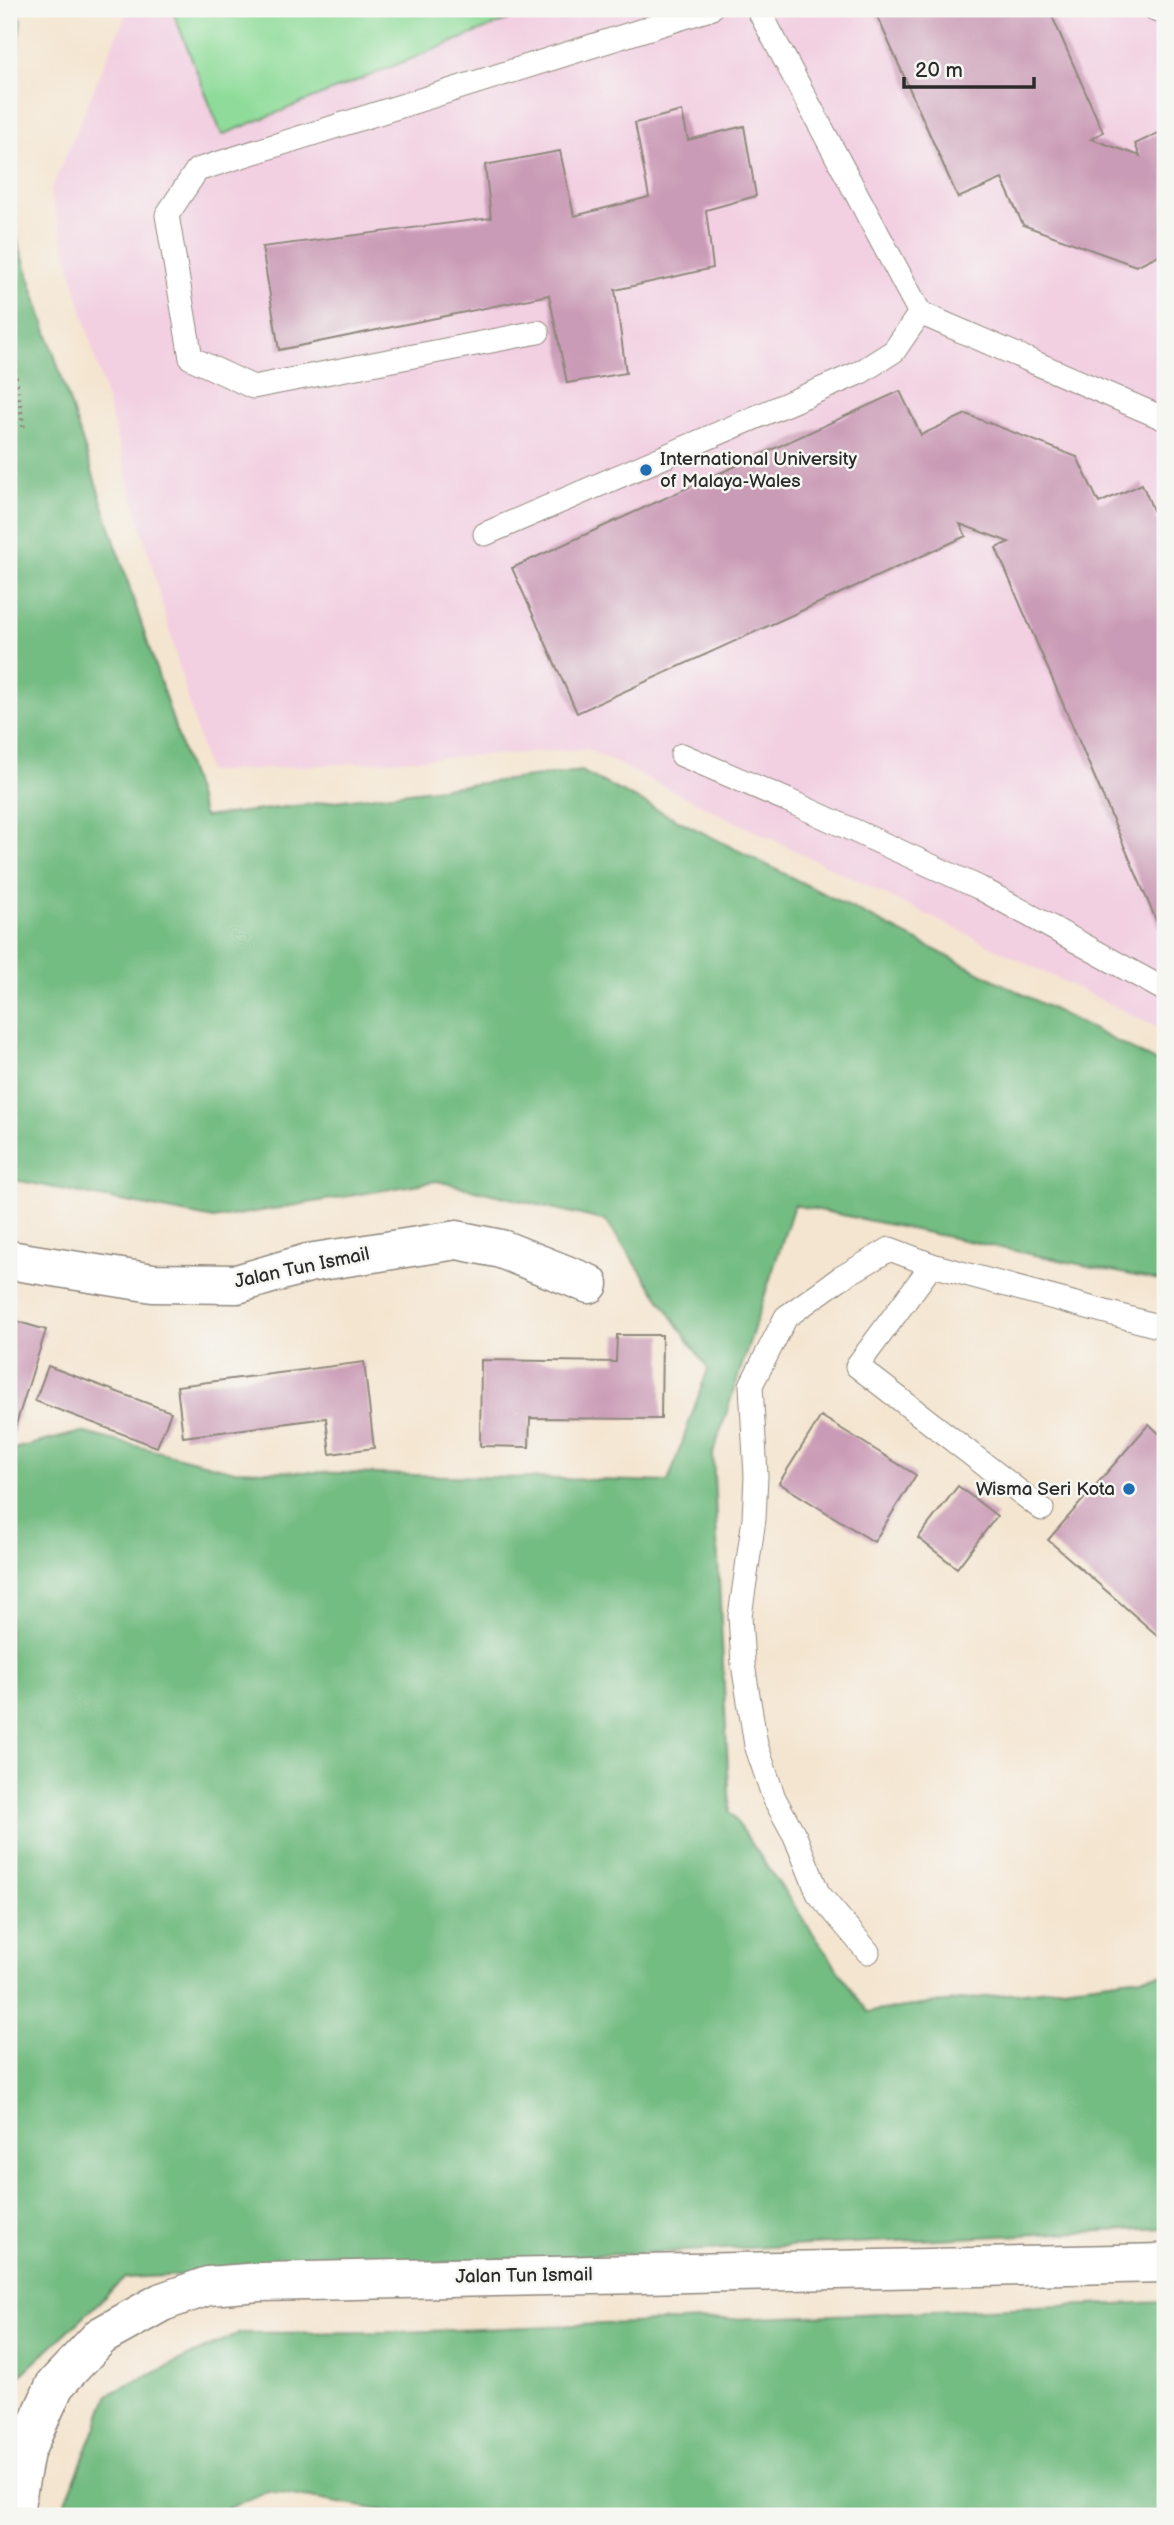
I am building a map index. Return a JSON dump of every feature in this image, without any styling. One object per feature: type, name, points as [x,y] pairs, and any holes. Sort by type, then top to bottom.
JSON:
[{"type":"street","name":"Jalan Tun Ismail","points":[[9,1260],[153,1283],[237,1284],[308,1264],[457,1240],[501,1249],[589,1284]]},
{"type":"street","name":"Jalan Tun Ismail","points":[[13,2516],[25,2452],[55,2385],[101,2336],[162,2302],[208,2286],[274,2282],[1165,2263]]},
{"type":"lane","points":[[538,332],[253,387],[191,358],[167,215],[197,170],[710,9]]},
{"type":"lane","points":[[758,9],[920,313],[1158,410]]},
{"type":"lane","points":[[1155,9],[1165,12]]},
{"type":"lane","points":[[485,534],[861,372],[894,351],[920,313]]},
{"type":"lane","points":[[682,755],[980,888],[1165,990]]},
{"type":"lane","points":[[867,1951],[818,1893],[795,1836],[774,1798],[756,1745],[743,1664],[740,1616],[754,1519],[756,1476],[751,1385],[786,1317],[839,1279],[890,1249],[932,1265],[1165,1328]]},
{"type":"lane","points":[[932,1265],[857,1366],[1042,1509]]},
{"type":"path","points":[[9,335],[24,430]]},
{"type":"shaded area","name":"International University of Malaya-Wales","points":[[128,9],[1165,9],[1165,1031],[587,749],[208,772],[50,192]]},
{"type":"green space","points":[[172,9],[535,9],[222,135]]},
{"type":"green space","points":[[9,11],[21,18],[9,116]]},
{"type":"green space","points":[[9,215],[204,817],[581,771],[1165,1066],[1165,1282],[794,1205],[713,1454],[730,1812],[867,2012],[1165,1974],[1165,2228],[125,2278],[9,2386],[9,1450],[81,1432],[231,1470],[668,1482],[708,1369],[606,1221],[437,1181],[214,1219],[9,1179]]},
{"type":"green space","points":[[1165,2302],[1165,2516],[417,2516],[268,2491],[210,2516],[60,2516],[109,2394],[239,2333],[403,2332]]},
{"type":"building","points":[[874,9],[1049,9],[1103,132],[1091,139],[1140,156],[1135,144],[1165,130],[1165,252],[1136,266],[1023,225],[1002,179],[958,198]]},
{"type":"building","points":[[682,111],[688,140],[744,126],[756,196],[706,210],[713,268],[615,290],[626,373],[567,383],[549,295],[279,350],[262,247],[491,218],[485,165],[560,151],[574,216],[649,197],[635,123]]},
{"type":"building","points":[[900,391],[921,435],[966,414],[1077,457],[1099,503],[1142,484],[1165,538],[1165,941],[996,548],[1009,542],[960,524],[966,536],[577,713],[512,568]]},
{"type":"building","points":[[9,1319],[46,1330],[11,1440],[9,1439]]},
{"type":"building","points":[[617,1335],[662,1335],[661,1419],[530,1418],[529,1447],[480,1446],[481,1360],[616,1362]]},
{"type":"building","points":[[364,1362],[374,1448],[330,1454],[326,1418],[183,1437],[177,1386]]},
{"type":"building","points":[[48,1366],[171,1412],[157,1447],[35,1401]]},
{"type":"building","points":[[821,1416],[916,1475],[874,1542],[779,1483]]},
{"type":"building","name":"Wisma Seri Kota","points":[[1149,1424],[1165,1439],[1165,1642],[1048,1540]]},
{"type":"building","points":[[958,1486],[997,1516],[957,1568],[918,1538]]},
{"type":"place","name":"International University of Malaya-Wales","points":[[646,470]]},
{"type":"place","name":"Wisma Seri Kota","points":[[1129,1489]]}]
